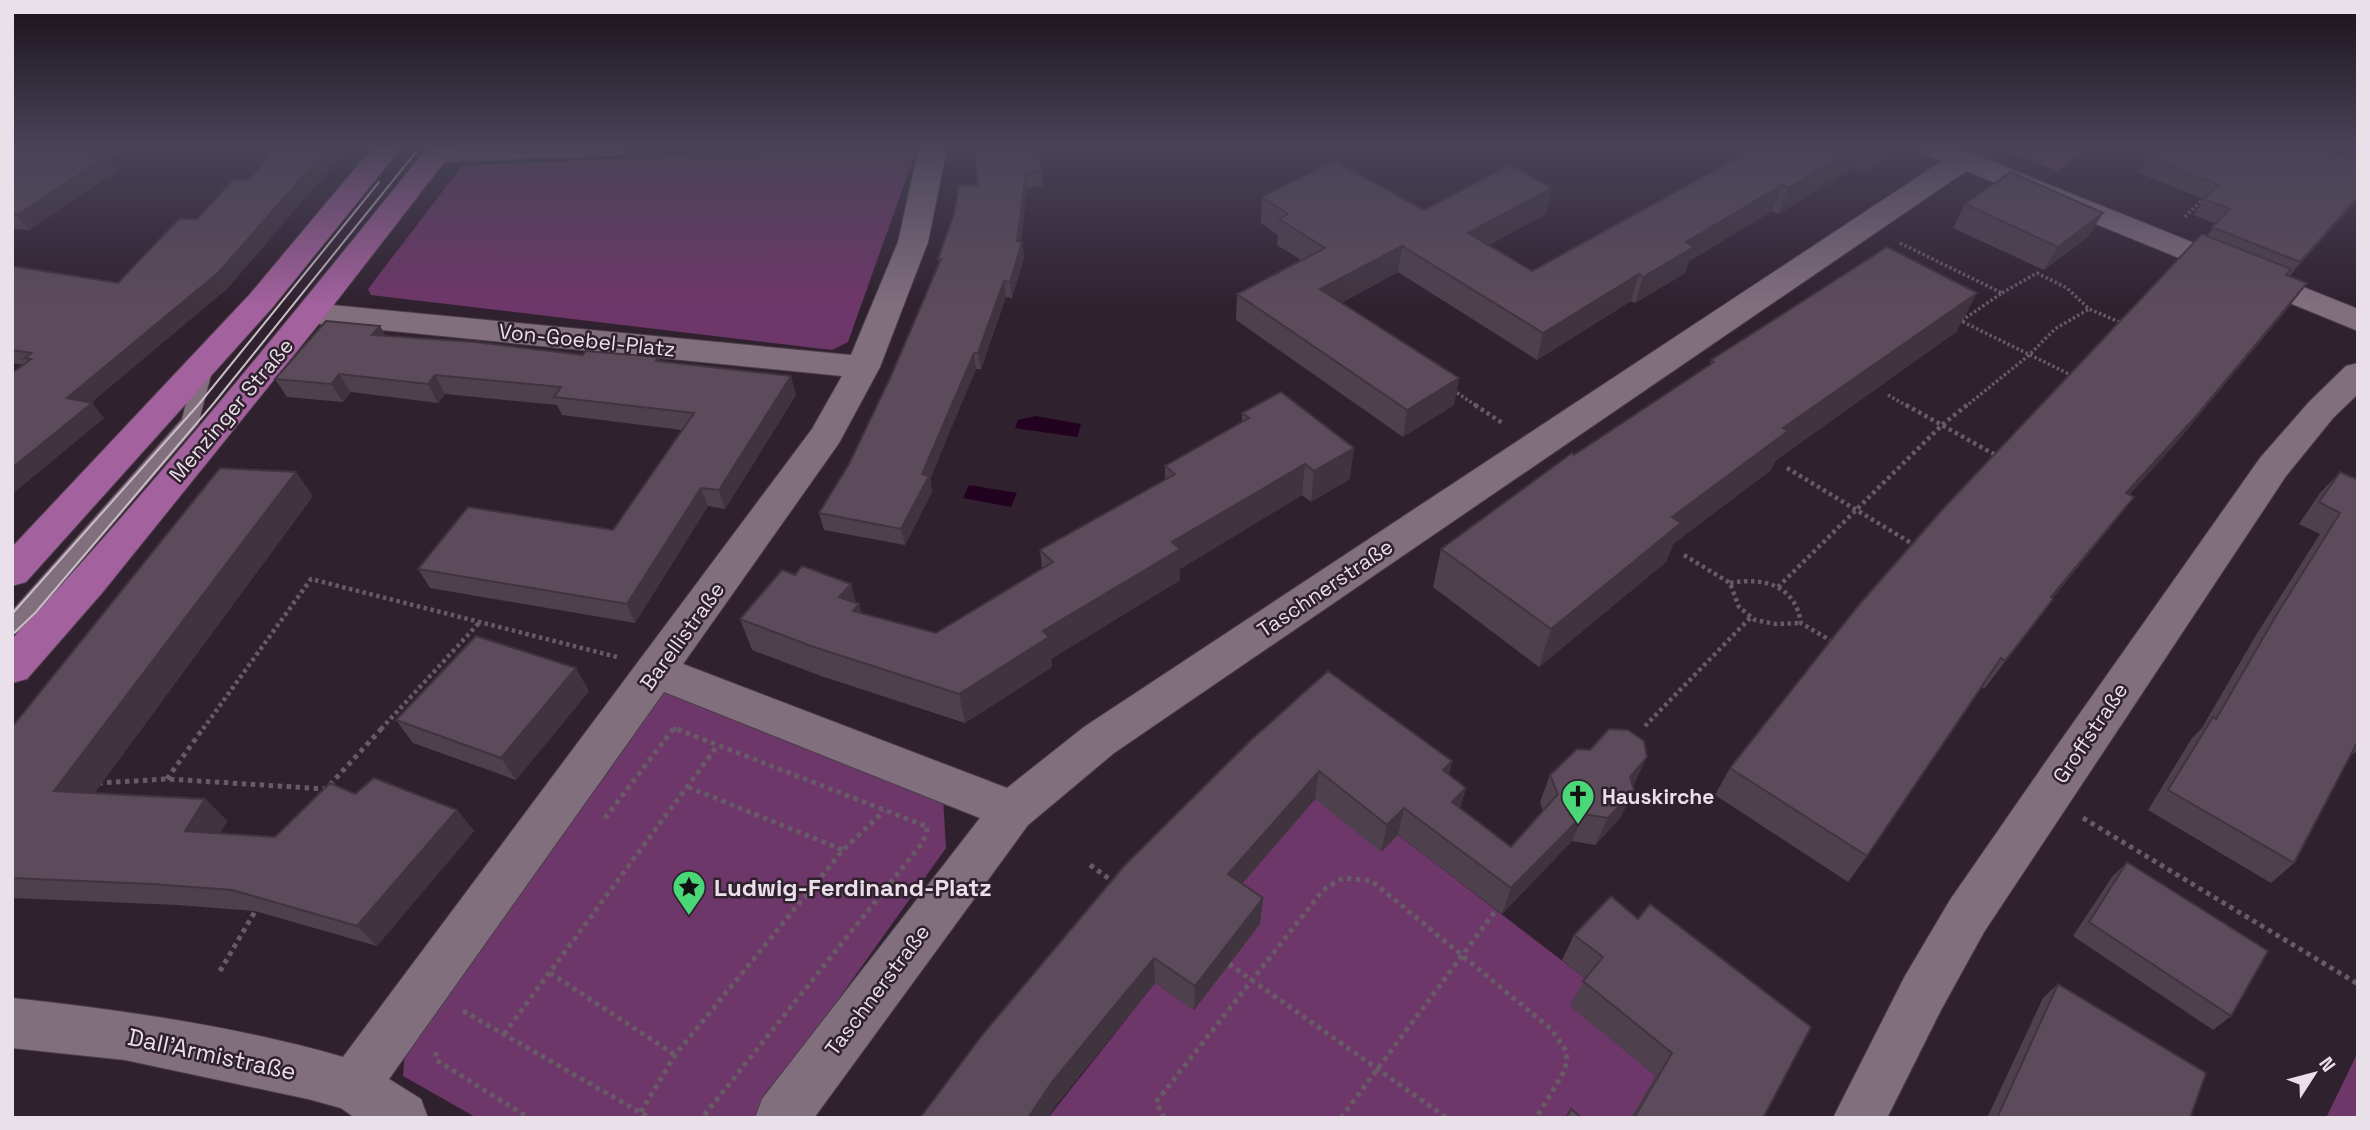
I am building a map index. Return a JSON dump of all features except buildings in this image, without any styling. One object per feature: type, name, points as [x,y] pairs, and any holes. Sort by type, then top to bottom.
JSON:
[{"type":"main road","points":[[12,572],[261,301],[345,200]]},
{"type":"main road","name":"Menzinger Straße","points":[[12,667],[110,557],[311,313],[400,200]]},
{"type":"street","name":"Barellistraße","points":[[353,1086],[827,435],[863,367],[913,242],[922,200]]},
{"type":"street","name":"Taschnerstraße","points":[[781,1118],[1012,811],[1099,740],[1536,447],[1685,343],[1864,226],[1894,200]]},
{"type":"street","points":[[2061,200],[2358,321]]},
{"type":"street","name":"Von-Goebel-Platz","points":[[311,313],[863,367]]},
{"type":"street","name":"Groffstraße","points":[[1859,1118],[1923,993],[1967,916],[2273,467],[2320,410],[2358,374]]},
{"type":"street","points":[[657,670],[691,686],[953,785],[1012,811]]},
{"type":"street","name":"Dall'Armistraße","points":[[12,1023],[125,1035],[308,1073],[353,1086],[402,1118]]},
{"type":"lane","points":[[12,626],[191,420],[205,363]]},
{"type":"lane","points":[[42,594],[110,557]]},
{"type":"path","points":[[2180,221],[2203,200],[2212,204]]},
{"type":"path","points":[[1864,226],[2002,293]]},
{"type":"path","points":[[2082,380],[1961,321],[2036,273],[2067,288],[2089,309],[2129,326]]},
{"type":"path","points":[[1778,587],[1942,425],[2028,356],[2054,329],[2089,309]]},
{"type":"path","points":[[1448,387],[1536,447]]},
{"type":"path","points":[[1888,395],[2000,457]]},
{"type":"path","points":[[1787,468],[1920,549]]},
{"type":"path","points":[[1684,555],[1730,583],[1750,579],[1778,587],[1796,602],[1801,623]]},
{"type":"path","points":[[167,779],[311,579],[636,662],[657,670]]},
{"type":"path","points":[[1730,583],[1733,602],[1750,618],[1776,627],[1801,623],[1839,646]]},
{"type":"path","points":[[1645,726],[1750,618]]},
{"type":"path","points":[[319,800],[326,789],[479,623]]},
{"type":"path","points":[[600,825],[674,728],[928,827],[923,842],[702,1118]]},
{"type":"path","points":[[504,1034],[718,745]]},
{"type":"path","points":[[93,784],[167,779],[326,789]]},
{"type":"path","points":[[688,787],[843,850]]},
{"type":"path","points":[[2048,796],[2358,984]]},
{"type":"path","points":[[641,1112],[675,1055],[843,850],[884,811]]},
{"type":"path","points":[[1090,865],[1118,885]]},
{"type":"path","points":[[1164,1118],[1156,1102],[1323,890],[1343,878],[1372,881],[1551,1029],[1567,1052],[1566,1070],[1536,1118]]},
{"type":"path","points":[[220,971],[260,902]]},
{"type":"path","points":[[1341,1118],[1496,909]]},
{"type":"path","points":[[1229,964],[1447,1118]]},
{"type":"path","points":[[550,973],[675,1055]]},
{"type":"path","points":[[452,1017],[468,998]]},
{"type":"path","points":[[460,1009],[650,1118]]},
{"type":"path","points":[[435,1046],[436,1060],[529,1118]]},
{"type":"shaded area","points":[[436,200],[899,200],[848,342],[832,350],[371,295],[368,289]]},
{"type":"shaded area","points":[[1035,416],[1081,424],[1077,437],[1015,428],[1018,420]]},
{"type":"shaded area","points":[[969,485],[1017,493],[1011,507],[963,498]]},
{"type":"shaded area","points":[[662,688],[943,798],[946,848],[754,1118],[477,1118],[403,1076],[406,1040]]},
{"type":"shaded area","points":[[1315,799],[1398,835],[1590,982],[1571,1006],[1656,1076],[1631,1118],[1048,1118],[1155,983],[1195,1010],[1227,901]]},
{"type":"shaded area","points":[[2358,1052],[2358,1118],[2326,1118]]},
{"type":"tram line","points":[[12,614],[199,404],[365,200]]},
{"type":"tram line","points":[[12,635],[36,612],[214,403],[378,200]]},
{"type":"place","name":"Hauskirche","points":[[1578,826]]},
{"type":"place","name":"Ludwig-Ferdinand-Platz","points":[[689,917]]}]
